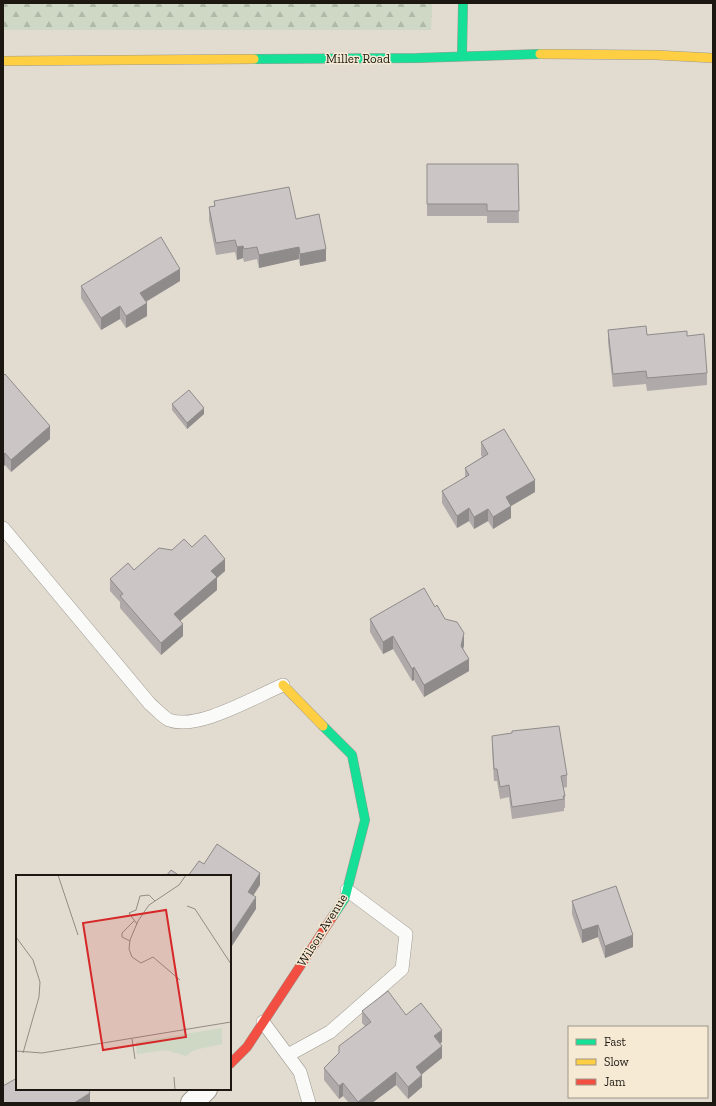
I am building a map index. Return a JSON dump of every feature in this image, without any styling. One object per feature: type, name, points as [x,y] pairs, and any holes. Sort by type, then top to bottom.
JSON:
[{"type":"street","points":[[462,56],[463,3]]},
{"type":"street","name":"Miller Road","points":[[3,61],[656,55],[713,58]]},
{"type":"street","name":"Wilson Avenue","points":[[231,1063],[247,1047],[345,898],[364,820],[352,755],[283,685]]},
{"type":"street","points":[[192,1103],[205,1090]]},
{"type":"lane","points":[[3,528],[150,704],[169,720],[189,722],[215,715],[283,685]]},
{"type":"lane","points":[[288,1055],[330,1032],[402,969],[406,934],[347,890]]},
{"type":"lane","points":[[263,1022],[300,1072],[309,1103]]},
{"type":"green space","points":[[3,3],[432,3],[431,30],[3,30]]},
{"type":"building","points":[[427,164],[518,164],[519,211],[487,211],[487,204],[427,204]]},
{"type":"building","points":[[289,187],[296,219],[319,214],[326,249],[300,254],[299,247],[259,255],[257,247],[244,249],[243,246],[237,247],[235,240],[216,243],[209,207],[215,206],[214,201]]},
{"type":"building","points":[[161,237],[180,269],[140,293],[147,303],[126,316],[120,306],[101,318],[81,286]]},
{"type":"building","points":[[646,326],[647,335],[687,331],[687,336],[704,334],[707,373],[647,378],[646,371],[613,374],[608,330]]},
{"type":"building","points":[[5,374],[50,426],[11,460],[5,453],[3,455],[3,376]]},
{"type":"building","points":[[189,390],[204,408],[187,423],[172,404]]},
{"type":"building","points":[[504,429],[535,480],[506,497],[511,506],[493,517],[488,509],[474,517],[469,508],[457,516],[442,491],[469,475],[465,468],[488,454],[481,442]]},
{"type":"building","points":[[205,535],[225,559],[211,571],[217,577],[174,614],[183,624],[161,643],[120,596],[123,594],[110,579],[128,563],[134,570],[159,548],[172,550],[184,539],[192,547]]},
{"type":"building","points":[[424,588],[435,607],[437,605],[445,619],[457,622],[464,633],[461,646],[469,659],[424,685],[414,667],[412,669],[393,636],[383,642],[370,619]]},
{"type":"building","points":[[559,726],[567,775],[561,776],[565,796],[563,796],[564,799],[512,807],[509,785],[500,787],[497,769],[494,769],[492,736],[512,733],[512,731]]},
{"type":"building","points":[[217,844],[260,873],[248,892],[256,897],[231,934],[231,875],[189,875],[199,861],[204,864]]},
{"type":"building","points":[[171,870],[178,875],[167,875]]},
{"type":"building","points":[[616,886],[633,935],[605,946],[598,925],[582,930],[572,901]]},
{"type":"building","points":[[388,991],[406,1015],[421,1003],[442,1030],[434,1036],[442,1046],[416,1067],[422,1075],[408,1087],[396,1072],[358,1102],[343,1083],[339,1086],[324,1068],[339,1053],[339,1046],[371,1022],[362,1011]]},
{"type":"building","points":[[16,1079],[16,1090],[88,1090],[90,1093],[74,1103],[3,1103],[3,1086]]},
{"type":"traffic: fast","points":[[462,56],[463,3]]},
{"type":"traffic: fast","points":[[254,59],[417,58],[540,54]]},
{"type":"traffic: fast","points":[[323,726],[352,755],[365,820],[345,898],[333,916]]},
{"type":"traffic: slow","points":[[540,54],[656,55],[713,58]]},
{"type":"traffic: slow","points":[[3,61],[254,59]]},
{"type":"traffic: slow","points":[[283,685],[323,726]]},
{"type":"traffic: jam","points":[[231,1063],[247,1047],[333,916]]}]
